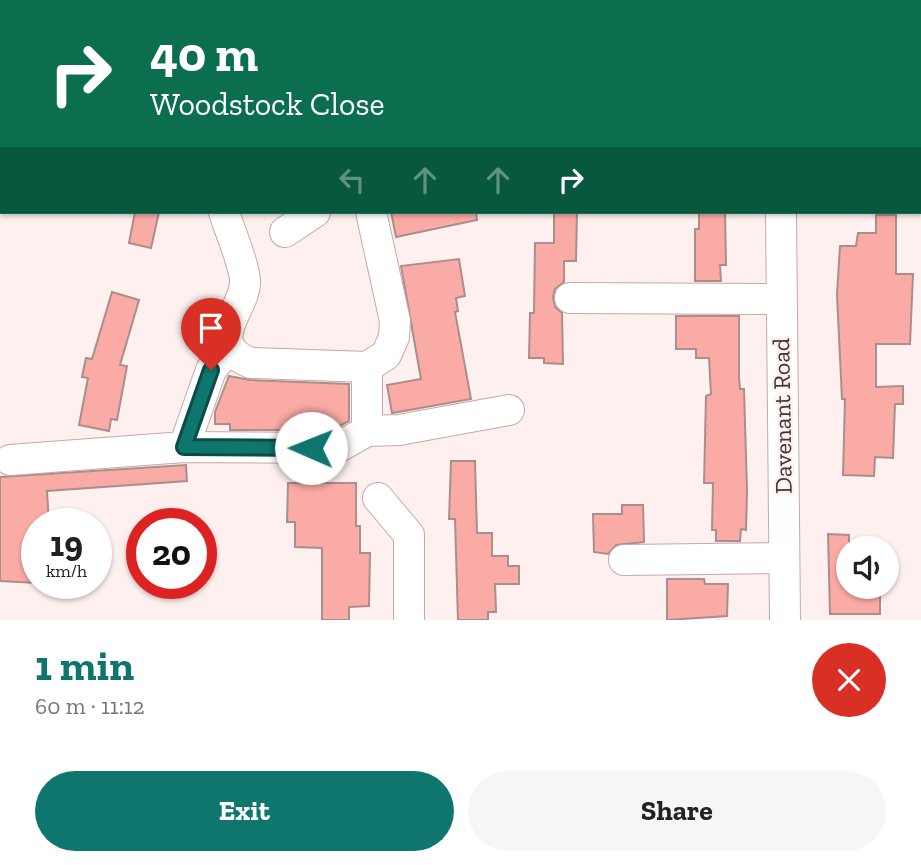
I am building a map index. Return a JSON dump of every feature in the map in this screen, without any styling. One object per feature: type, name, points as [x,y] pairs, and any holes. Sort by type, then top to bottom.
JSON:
[{"type":"street","points":[[225,214],[246,281],[227,337],[230,347],[240,359],[251,363],[367,367],[386,355],[394,337],[395,321],[370,214]]},
{"type":"street","points":[[285,232],[312,214]]},
{"type":"street","name":"Davenant Road","points":[[781,214],[785,620]]},
{"type":"street","points":[[570,299],[781,299]]},
{"type":"street","points":[[184,447],[211,370],[230,347]]},
{"type":"street","points":[[367,367],[367,431]]},
{"type":"street","points":[[10,460],[184,447],[337,448],[367,431],[399,430],[509,410]]},
{"type":"street","points":[[378,498],[409,536],[409,620]]},
{"type":"street","points":[[624,560],[784,558]]},
{"type":"building","points":[[135,214],[159,214],[151,248],[129,243]]},
{"type":"building","points":[[391,214],[476,214],[477,220],[396,237]]},
{"type":"building","points":[[554,214],[577,214],[576,261],[564,261],[564,282],[555,289],[553,297],[555,307],[562,313],[563,364],[544,363],[544,358],[529,358],[530,313],[534,313],[535,243],[554,243]]},
{"type":"building","points":[[699,214],[725,214],[726,265],[720,265],[721,281],[695,281],[695,229],[699,229]]},
{"type":"building","points":[[876,215],[896,215],[896,274],[913,274],[910,344],[876,344],[876,387],[903,386],[903,404],[895,404],[893,458],[875,457],[874,476],[843,475],[845,399],[842,399],[837,295],[840,246],[856,246],[858,233],[876,233]]},
{"type":"building","points":[[459,259],[465,296],[456,298],[458,311],[455,312],[471,399],[392,413],[387,385],[421,379],[401,266]]},
{"type":"building","points":[[112,292],[139,300],[120,365],[127,366],[117,420],[111,419],[109,431],[79,425],[88,378],[82,377],[86,358],[92,359]]},
{"type":"building","points":[[676,316],[739,316],[739,377],[740,389],[744,389],[747,491],[746,530],[741,529],[740,541],[716,541],[716,530],[712,530],[713,483],[704,483],[706,396],[711,394],[709,358],[696,358],[696,349],[676,349]]},
{"type":"building","points":[[229,376],[250,380],[349,384],[349,421],[332,430],[230,430],[230,424],[215,424],[215,412]]},
{"type":"building","points":[[451,461],[475,461],[477,533],[492,533],[492,556],[508,556],[508,566],[519,566],[519,584],[495,584],[496,612],[488,612],[488,620],[458,620],[455,519],[449,519]]},
{"type":"building","points":[[186,465],[187,481],[47,491],[48,508],[21,508],[21,582],[0,581],[0,477]]},
{"type":"building","points":[[288,483],[356,483],[356,526],[360,526],[360,553],[370,553],[369,606],[349,607],[349,620],[322,620],[322,548],[295,547],[295,522],[287,522]]},
{"type":"building","points":[[622,505],[643,505],[644,542],[616,545],[608,554],[594,552],[593,514],[622,514]]},
{"type":"building","points":[[828,534],[849,535],[836,536],[836,599],[880,599],[880,614],[830,614]]},
{"type":"building","points":[[667,579],[704,579],[705,584],[728,584],[727,616],[667,620]]},
{"type":"route","points":[[211,370],[184,447],[311,448]]}]
